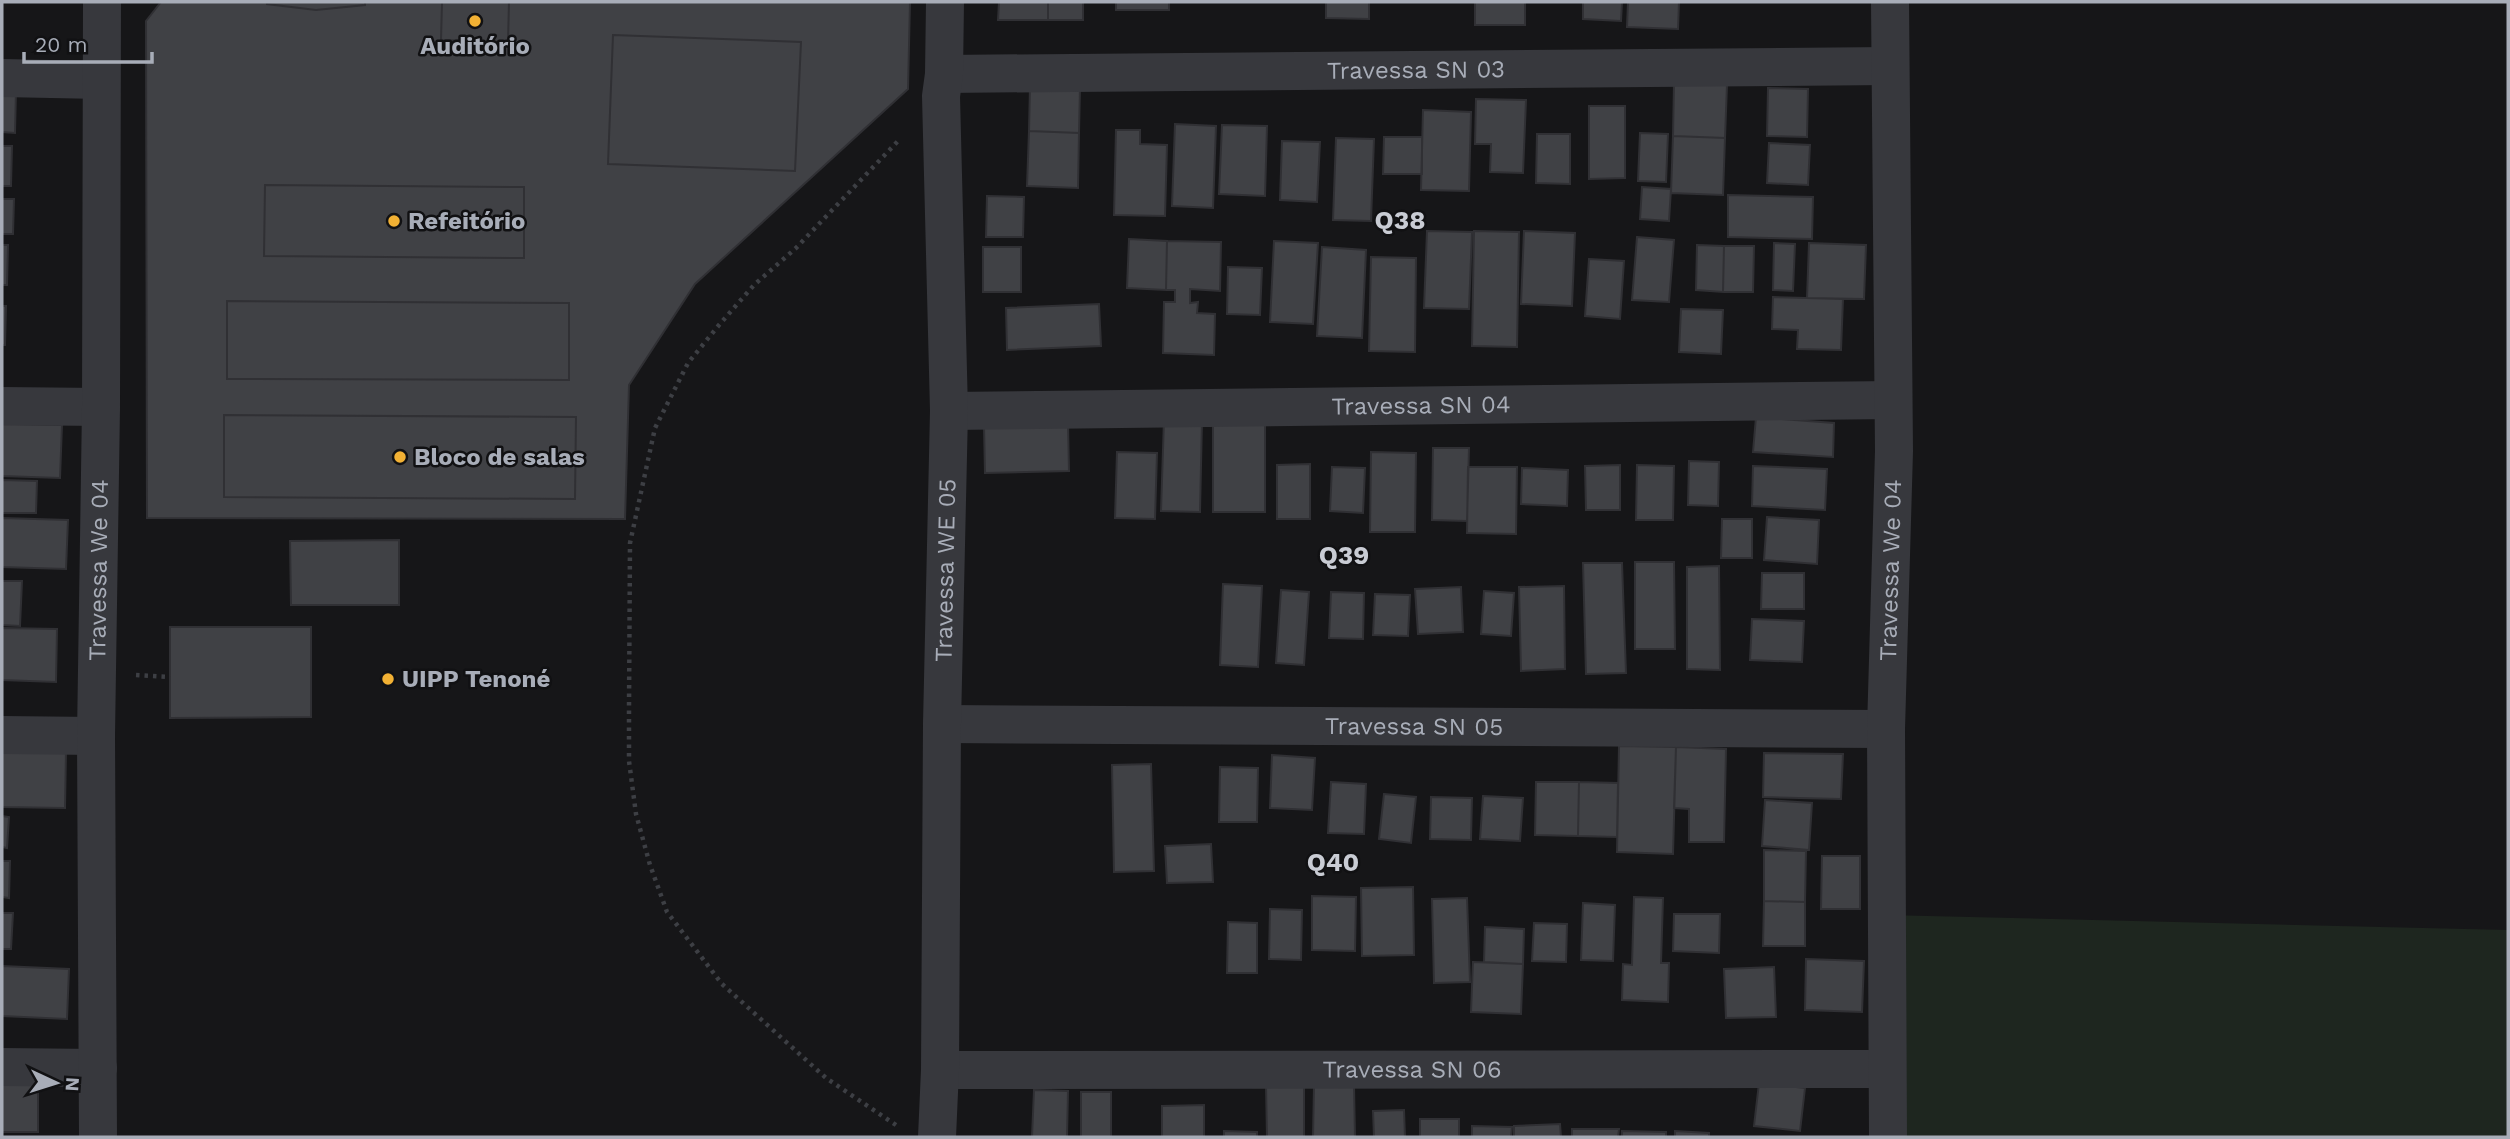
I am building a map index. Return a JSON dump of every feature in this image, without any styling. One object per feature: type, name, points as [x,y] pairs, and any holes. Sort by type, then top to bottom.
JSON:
[{"type":"street","name":"Travessa We 04","points":[[99,1137],[96,736],[101,407],[102,2]]},
{"type":"street","name":"Travessa WE 05","points":[[937,1137],[949,411],[942,85],[944,2]]},
{"type":"street","name":"Travessa We 04","points":[[1888,1137],[1885,729],[1894,451],[1890,2]]},
{"type":"street","name":"Travessa SN 03","points":[[942,85],[1890,66]]},
{"type":"street","points":[[2,78],[100,80]]},
{"type":"street","name":"Travessa SN 04","points":[[949,411],[1893,400]]},
{"type":"street","points":[[2,407],[101,407]]},
{"type":"street","name":"Travessa SN 05","points":[[942,724],[1885,729]]},
{"type":"street","points":[[2,734],[96,736]]},
{"type":"street","points":[[2,1067],[98,1068]]},
{"type":"street","name":"Travessa SN 06","points":[[940,1070],[1886,1069]]},
{"type":"path","points":[[897,1126],[826,1078],[731,993],[667,912],[636,814],[629,761],[630,543],[656,428],[688,363],[754,285],[796,248],[942,85]]},
{"type":"shaded area","points":[[1886,915],[2508,930],[2508,1137],[1887,1137]]},
{"type":"building","points":[[161,2],[910,2],[908,89],[695,284],[629,385],[625,519],[147,518],[146,21]]},
{"type":"building","points":[[267,2],[365,2],[365,5],[316,10]]},
{"type":"building","name":"Auditório","points":[[442,2],[509,2],[508,42],[441,40]]},
{"type":"building","points":[[999,2],[1048,2],[1048,20],[998,20]]},
{"type":"building","points":[[1048,2],[1083,2],[1083,20],[1048,20]]},
{"type":"building","points":[[1116,2],[1169,2],[1169,10],[1116,10]]},
{"type":"building","points":[[1326,2],[1369,2],[1369,19],[1326,18]]},
{"type":"building","points":[[1475,2],[1525,2],[1525,25],[1475,25]]},
{"type":"building","points":[[1583,2],[1622,2],[1621,21],[1583,19]]},
{"type":"building","points":[[1628,2],[1679,2],[1678,29],[1627,27]]},
{"type":"building","points":[[613,35],[801,42],[795,171],[608,164]]},
{"type":"building","points":[[1674,83],[1727,85],[1725,138],[1673,136]]},
{"type":"building","points":[[1030,86],[1080,87],[1079,133],[1029,131]]},
{"type":"building","points":[[1768,88],[1808,89],[1807,137],[1767,136]]},
{"type":"building","points":[[2,90],[16,90],[15,133],[2,132]]},
{"type":"building","points":[[1476,99],[1526,100],[1523,173],[1490,172],[1491,144],[1475,144]]},
{"type":"building","points":[[1589,106],[1625,106],[1625,178],[1589,179]]},
{"type":"building","points":[[1423,110],[1471,112],[1469,191],[1421,190]]},
{"type":"building","points":[[1175,124],[1216,126],[1213,208],[1172,206]]},
{"type":"building","points":[[1222,125],[1267,126],[1265,196],[1219,194]]},
{"type":"building","points":[[1116,130],[1140,130],[1140,144],[1167,145],[1165,216],[1114,215]]},
{"type":"building","points":[[1029,131],[1079,133],[1078,188],[1027,186]]},
{"type":"building","points":[[1640,133],[1668,134],[1666,182],[1638,181]]},
{"type":"building","points":[[1537,134],[1570,134],[1570,184],[1536,183]]},
{"type":"building","points":[[1673,136],[1725,138],[1723,195],[1671,193]]},
{"type":"building","points":[[1384,137],[1422,137],[1422,174],[1383,174]]},
{"type":"building","points":[[1336,138],[1374,139],[1371,221],[1333,220]]},
{"type":"building","points":[[1282,141],[1320,142],[1317,202],[1280,200]]},
{"type":"building","points":[[1769,143],[1810,145],[1808,185],[1767,183]]},
{"type":"building","points":[[2,146],[12,146],[11,186],[2,186]]},
{"type":"building","name":"Refeitório","points":[[265,185],[524,187],[524,258],[264,256]]},
{"type":"building","points":[[1642,187],[1671,189],[1669,221],[1640,219]]},
{"type":"building","points":[[1728,195],[1813,197],[1812,239],[1728,237]]},
{"type":"building","points":[[987,196],[1024,197],[1023,237],[986,237]]},
{"type":"building","points":[[2,199],[14,199],[13,234],[2,234]]},
{"type":"building","points":[[1427,231],[1472,232],[1469,309],[1424,308]]},
{"type":"building","points":[[1474,231],[1519,232],[1517,347],[1472,346]]},
{"type":"building","points":[[1524,231],[1575,233],[1572,306],[1521,304]]},
{"type":"building","points":[[1637,237],[1674,240],[1669,302],[1632,300]]},
{"type":"building","points":[[1129,239],[1167,241],[1166,290],[1127,288]]},
{"type":"building","points":[[1167,241],[1221,242],[1220,291],[1190,289],[1190,303],[1198,302],[1197,313],[1215,314],[1214,355],[1163,353],[1164,302],[1175,302],[1175,290],[1166,290]]},
{"type":"building","points":[[1274,241],[1318,243],[1313,324],[1270,322]]},
{"type":"building","points":[[1774,243],[1795,244],[1793,291],[1773,290]]},
{"type":"building","points":[[1809,243],[1866,245],[1864,299],[1807,298]]},
{"type":"building","points":[[2,245],[8,245],[7,285],[2,285]]},
{"type":"building","points":[[1697,245],[1724,246],[1723,292],[1696,290]]},
{"type":"building","points":[[1724,246],[1754,246],[1753,292],[1723,292]]},
{"type":"building","points":[[983,247],[1021,247],[1021,292],[983,292]]},
{"type":"building","points":[[1322,247],[1366,250],[1362,338],[1317,336]]},
{"type":"building","points":[[1371,257],[1416,258],[1415,352],[1369,351]]},
{"type":"building","points":[[1589,259],[1624,261],[1620,319],[1585,316]]},
{"type":"building","points":[[1228,267],[1262,268],[1260,315],[1227,314]]},
{"type":"building","points":[[1773,297],[1843,299],[1841,350],[1797,349],[1798,330],[1772,329]]},
{"type":"building","name":"Bloco de salas","points":[[227,301],[569,303],[569,380],[227,379]]},
{"type":"building","points":[[1099,304],[1101,346],[1007,350],[1006,308]]},
{"type":"building","points":[[2,306],[6,306],[5,345],[2,345]]},
{"type":"building","points":[[1681,309],[1723,310],[1721,354],[1679,352]]},
{"type":"building","name":"Bloco de salas","points":[[224,415],[576,417],[575,499],[224,497]]},
{"type":"building","points":[[1756,417],[1834,423],[1833,457],[1753,452]]},
{"type":"building","points":[[1164,419],[1202,420],[1200,512],[1161,511]]},
{"type":"building","points":[[1213,420],[1265,420],[1265,512],[1213,512]]},
{"type":"building","points":[[2,424],[62,425],[60,478],[2,476]]},
{"type":"building","points":[[1068,424],[1069,471],[985,473],[984,426]]},
{"type":"building","points":[[1433,448],[1469,448],[1467,521],[1432,520]]},
{"type":"building","points":[[1117,452],[1157,453],[1155,519],[1115,518]]},
{"type":"building","points":[[1371,452],[1416,453],[1415,532],[1370,532]]},
{"type":"building","points":[[1689,461],[1719,462],[1718,506],[1688,505]]},
{"type":"building","points":[[1310,464],[1310,519],[1277,519],[1277,465]]},
{"type":"building","points":[[1620,465],[1620,510],[1586,510],[1585,466]]},
{"type":"building","points":[[1637,465],[1674,466],[1673,520],[1636,520]]},
{"type":"building","points":[[1753,466],[1827,469],[1825,510],[1752,506]]},
{"type":"building","points":[[1332,467],[1365,468],[1363,513],[1330,511]]},
{"type":"building","points":[[1468,467],[1517,467],[1516,534],[1467,533]]},
{"type":"building","points":[[1522,468],[1568,470],[1567,506],[1521,504]]},
{"type":"building","points":[[2,480],[37,481],[36,513],[2,513]]},
{"type":"building","points":[[1767,517],[1819,520],[1817,564],[1764,560]]},
{"type":"building","points":[[2,518],[68,520],[66,569],[2,567]]},
{"type":"building","points":[[1722,519],[1752,519],[1752,558],[1721,558]]},
{"type":"building","points":[[399,540],[399,605],[291,605],[290,541]]},
{"type":"building","points":[[1635,562],[1674,562],[1675,649],[1635,649]]},
{"type":"building","points":[[1583,563],[1622,563],[1626,673],[1586,674]]},
{"type":"building","points":[[1719,566],[1720,670],[1687,669],[1687,567]]},
{"type":"building","points":[[1762,573],[1804,573],[1804,609],[1761,609]]},
{"type":"building","points":[[2,581],[22,581],[20,626],[2,625]]},
{"type":"building","points":[[1223,584],[1262,586],[1258,667],[1220,665]]},
{"type":"building","points":[[1564,586],[1565,669],[1521,671],[1519,587]]},
{"type":"building","points":[[1461,587],[1463,632],[1418,634],[1415,589]]},
{"type":"building","points":[[1281,590],[1309,592],[1304,665],[1276,663]]},
{"type":"building","points":[[1484,591],[1514,593],[1511,636],[1481,634]]},
{"type":"building","points":[[1331,592],[1364,593],[1363,639],[1329,638]]},
{"type":"building","points":[[1375,594],[1410,595],[1408,636],[1373,635]]},
{"type":"building","points":[[1752,619],[1804,621],[1802,662],[1750,660]]},
{"type":"building","points":[[170,627],[311,627],[311,717],[170,718]]},
{"type":"building","points":[[2,628],[57,629],[56,682],[2,680]]},
{"type":"building","points":[[1619,746],[1676,747],[1673,854],[1617,852]]},
{"type":"building","points":[[1676,747],[1726,749],[1724,842],[1689,842],[1689,809],[1674,808]]},
{"type":"building","points":[[2,751],[66,751],[65,808],[2,807]]},
{"type":"building","points":[[1764,753],[1843,754],[1841,799],[1763,797]]},
{"type":"building","points":[[1272,755],[1315,758],[1312,810],[1270,808]]},
{"type":"building","points":[[1151,764],[1154,871],[1114,872],[1112,765]]},
{"type":"building","points":[[1220,767],[1258,768],[1257,822],[1219,822]]},
{"type":"building","points":[[1331,782],[1366,784],[1364,834],[1328,833]]},
{"type":"building","points":[[1536,782],[1579,782],[1578,836],[1535,835]]},
{"type":"building","points":[[1579,782],[1618,783],[1617,837],[1578,836]]},
{"type":"building","points":[[1384,794],[1416,797],[1411,843],[1379,839]]},
{"type":"building","points":[[1483,796],[1523,798],[1520,841],[1480,839]]},
{"type":"building","points":[[1431,797],[1472,798],[1471,840],[1430,839]]},
{"type":"building","points":[[1765,800],[1812,803],[1809,850],[1762,846]]},
{"type":"building","points":[[2,816],[9,817],[7,848],[2,847]]},
{"type":"building","points":[[1211,844],[1213,882],[1167,883],[1165,846]]},
{"type":"building","points":[[1764,850],[1806,851],[1805,902],[1764,901]]},
{"type":"building","points":[[1822,856],[1860,856],[1860,909],[1821,909]]},
{"type":"building","points":[[2,861],[10,861],[9,898],[2,897]]},
{"type":"building","points":[[1413,887],[1414,955],[1362,956],[1361,888]]},
{"type":"building","points":[[1312,896],[1356,897],[1355,951],[1312,950]]},
{"type":"building","points":[[1634,897],[1663,898],[1661,963],[1669,963],[1668,1002],[1622,1000],[1623,964],[1632,965]]},
{"type":"building","points":[[1467,898],[1470,982],[1434,983],[1432,899]]},
{"type":"building","points":[[1764,901],[1805,902],[1805,946],[1763,946]]},
{"type":"building","points":[[1583,903],[1615,905],[1613,961],[1581,960]]},
{"type":"building","points":[[1270,909],[1302,910],[1301,960],[1269,959]]},
{"type":"building","points":[[2,913],[13,913],[11,949],[2,949]]},
{"type":"building","points":[[1674,914],[1720,914],[1719,953],[1673,951]]},
{"type":"building","points":[[1228,922],[1257,923],[1257,973],[1227,973]]},
{"type":"building","points":[[1534,923],[1567,924],[1566,962],[1532,961]]},
{"type":"building","points":[[1485,927],[1524,929],[1523,964],[1484,962]]},
{"type":"building","points":[[1806,959],[1864,961],[1862,1012],[1805,1010]]},
{"type":"building","points":[[1473,962],[1523,964],[1521,1014],[1471,1012]]},
{"type":"building","points":[[2,966],[69,969],[67,1019],[2,1016]]},
{"type":"building","points":[[1774,967],[1776,1017],[1726,1018],[1724,969]]},
{"type":"building","points":[[38,1083],[38,1132],[2,1132],[2,1084]]},
{"type":"building","points":[[1759,1083],[1805,1088],[1800,1131],[1754,1126]]},
{"type":"building","points":[[1304,1084],[1304,1137],[1267,1137],[1266,1085]]},
{"type":"building","points":[[1314,1086],[1354,1086],[1355,1137],[1313,1137]]},
{"type":"building","points":[[1034,1090],[1068,1091],[1067,1137],[1032,1137]]},
{"type":"building","points":[[1081,1092],[1111,1092],[1111,1137],[1081,1137]]},
{"type":"building","points":[[1204,1105],[1204,1137],[1162,1137],[1162,1106]]},
{"type":"building","points":[[1404,1110],[1405,1137],[1374,1137],[1373,1111]]},
{"type":"building","points":[[1420,1119],[1459,1119],[1459,1137],[1420,1137]]},
{"type":"building","points":[[1560,1124],[1561,1137],[1514,1137],[1514,1126]]},
{"type":"building","points":[[1472,1126],[1512,1127],[1511,1137],[1472,1137]]},
{"type":"building","points":[[1572,1129],[1619,1129],[1618,1137],[1572,1137]]},
{"type":"building","points":[[1224,1131],[1257,1132],[1257,1137],[1224,1137]]},
{"type":"building","points":[[1622,1131],[1666,1132],[1666,1137],[1622,1137]]},
{"type":"building","points":[[1675,1131],[1709,1133],[1709,1137],[1675,1137]]},
{"type":"place","name":"Auditório","points":[[475,21]]},
{"type":"place","name":"Refeitório","points":[[394,221]]},
{"type":"place","name":"Bloco de salas","points":[[400,457]]},
{"type":"place","name":"UIPP Tenoné","points":[[388,679]]},
{"type":"district","name":"Q38","points":[[1400,220]]},
{"type":"district","name":"Q39","points":[[1344,555]]},
{"type":"district","name":"Q40","points":[[1333,862]]}]
